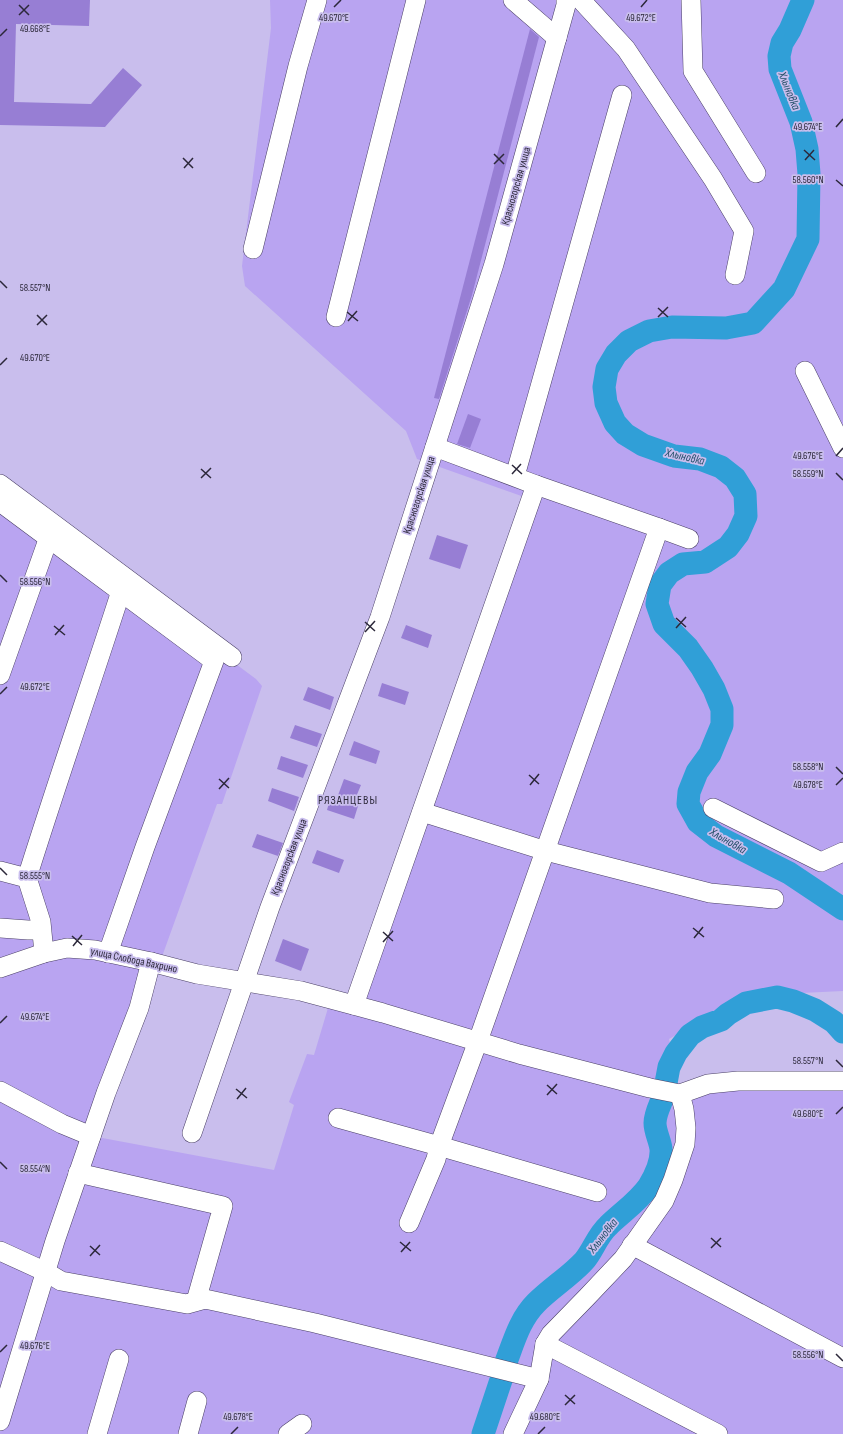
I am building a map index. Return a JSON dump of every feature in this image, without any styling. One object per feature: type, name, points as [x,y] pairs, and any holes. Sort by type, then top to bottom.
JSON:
[{"type":"street","points":[[253,249],[298,66],[317,0]]},
{"type":"street","points":[[336,317],[416,0]]},
{"type":"street","points":[[513,0],[557,38]]},
{"type":"street","name":"Красногорская улица","points":[[192,1133],[270,907],[380,617],[494,264],[566,5],[566,0]]},
{"type":"street","points":[[581,0],[626,49],[713,179],[744,231],[735,275]]},
{"type":"street","points":[[691,0],[693,71],[756,173]]},
{"type":"street","points":[[515,476],[622,95]]},
{"type":"street","points":[[805,370],[843,448]]},
{"type":"street","points":[[435,447],[536,485],[689,539]]},
{"type":"street","points":[[0,484],[232,657]]},
{"type":"street","points":[[354,1005],[536,485]]},
{"type":"street","points":[[0,502],[214,660],[108,953]]},
{"type":"street","points":[[409,1223],[436,1159],[439,1146],[546,851],[659,528]]},
{"type":"street","points":[[0,675],[49,537]]},
{"type":"street","points":[[44,954],[41,922],[27,878],[48,810],[90,688],[121,591]]},
{"type":"street","points":[[713,808],[821,862],[843,852]]},
{"type":"street","points":[[422,812],[546,851],[710,893],[774,899]]},
{"type":"street","points":[[0,871],[27,878]]},
{"type":"street","points":[[0,928],[41,930]]},
{"type":"street","name":"улица Слобода Вахрино","points":[[0,968],[67,948],[95,950],[197,974],[301,992],[354,1005],[520,1054],[680,1094]]},
{"type":"street","points":[[0,1421],[4,1395],[106,1093],[139,1008],[151,962]]},
{"type":"street","points":[[513,1434],[539,1379],[545,1344],[551,1334],[623,1259],[664,1201],[685,1144],[686,1128],[684,1109],[680,1094],[708,1084],[738,1081],[843,1081]]},
{"type":"street","points":[[0,1091],[62,1124],[91,1136]]},
{"type":"street","points":[[338,1118],[598,1192]]},
{"type":"street","points":[[78,1174],[223,1206],[196,1301]]},
{"type":"street","points":[[632,1245],[843,1358]]},
{"type":"street","points":[[0,1251],[46,1272],[61,1281],[187,1304],[205,1298],[315,1323],[539,1379]]},
{"type":"street","points":[[545,1344],[718,1434]]},
{"type":"street","points":[[97,1434],[119,1359]]},
{"type":"street","points":[[188,1434],[197,1401]]},
{"type":"shaded area","points":[[270,0],[843,0],[843,991],[780,994],[720,1010],[669,1039],[680,1093],[843,1084],[843,1434],[0,1434],[0,489],[256,679],[262,686],[222,804],[217,804],[97,1137],[274,1170],[294,1105],[289,1102],[307,1054],[314,1055],[328,1008],[358,985],[527,498],[417,459],[406,431],[245,286],[242,266],[271,28]]},
{"type":"building","points":[[0,0],[90,0],[89,26],[16,24],[14,102],[91,104],[123,68],[142,85],[105,127],[0,125]]},
{"type":"building","points":[[530,29],[539,37],[472,295],[439,399],[434,398]]},
{"type":"building","points":[[468,414],[481,419],[470,448],[457,444]]},
{"type":"building","points":[[437,535],[468,545],[460,569],[429,559]]},
{"type":"building","points":[[406,625],[432,635],[428,648],[401,638]]},
{"type":"building","points":[[382,683],[409,692],[405,705],[378,696]]},
{"type":"building","points":[[308,687],[334,697],[330,710],[303,700]]},
{"type":"building","points":[[295,725],[322,734],[317,747],[290,738]]},
{"type":"building","points":[[354,741],[380,751],[376,764],[349,755]]},
{"type":"building","points":[[281,756],[308,765],[303,778],[277,769]]},
{"type":"building","points":[[344,779],[361,785],[353,804],[358,806],[354,819],[327,810],[331,796],[337,798]]},
{"type":"building","points":[[272,788],[299,797],[294,811],[268,801]]},
{"type":"building","points":[[257,834],[283,843],[278,856],[252,847]]},
{"type":"building","points":[[317,850],[344,860],[339,873],[312,863]]},
{"type":"building","points":[[283,939],[309,949],[301,971],[275,961]]},
{"type":"waterway","name":"Хлыновка","points":[[803,0],[790,30],[782,43],[779,56],[780,69],[801,122],[807,149],[809,174],[808,239],[784,289],[753,323],[726,328],[672,327],[649,331],[629,341],[616,354],[607,369],[604,387],[606,403],[615,423],[625,434],[643,445],[674,456],[700,459],[721,467],[735,478],[745,494],[746,516],[738,534],[728,547],[705,562],[683,564],[669,573],[660,585],[657,604],[664,624],[688,648],[702,668],[714,689],[722,709],[722,725],[710,754],[697,772],[689,792],[688,804],[698,822],[716,836],[789,873],[843,909]]},
{"type":"waterway","name":"Хлыновка","points":[[666,1083],[669,1067],[676,1053],[690,1035],[702,1027],[721,1020],[746,1003],[777,997],[793,1001],[815,1010],[834,1022],[843,1032]]},
{"type":"waterway","name":"Хлыновка","points":[[506,1362],[518,1331],[530,1309],[584,1261],[604,1230],[635,1202],[649,1186],[656,1173],[661,1154],[655,1120],[663,1097]]},
{"type":"waterway","name":"Хлыновка","points":[[483,1434],[502,1377]]},
{"type":"district","name":"РЯЗАНЦЕВЫ","points":[[348,800]]}]
